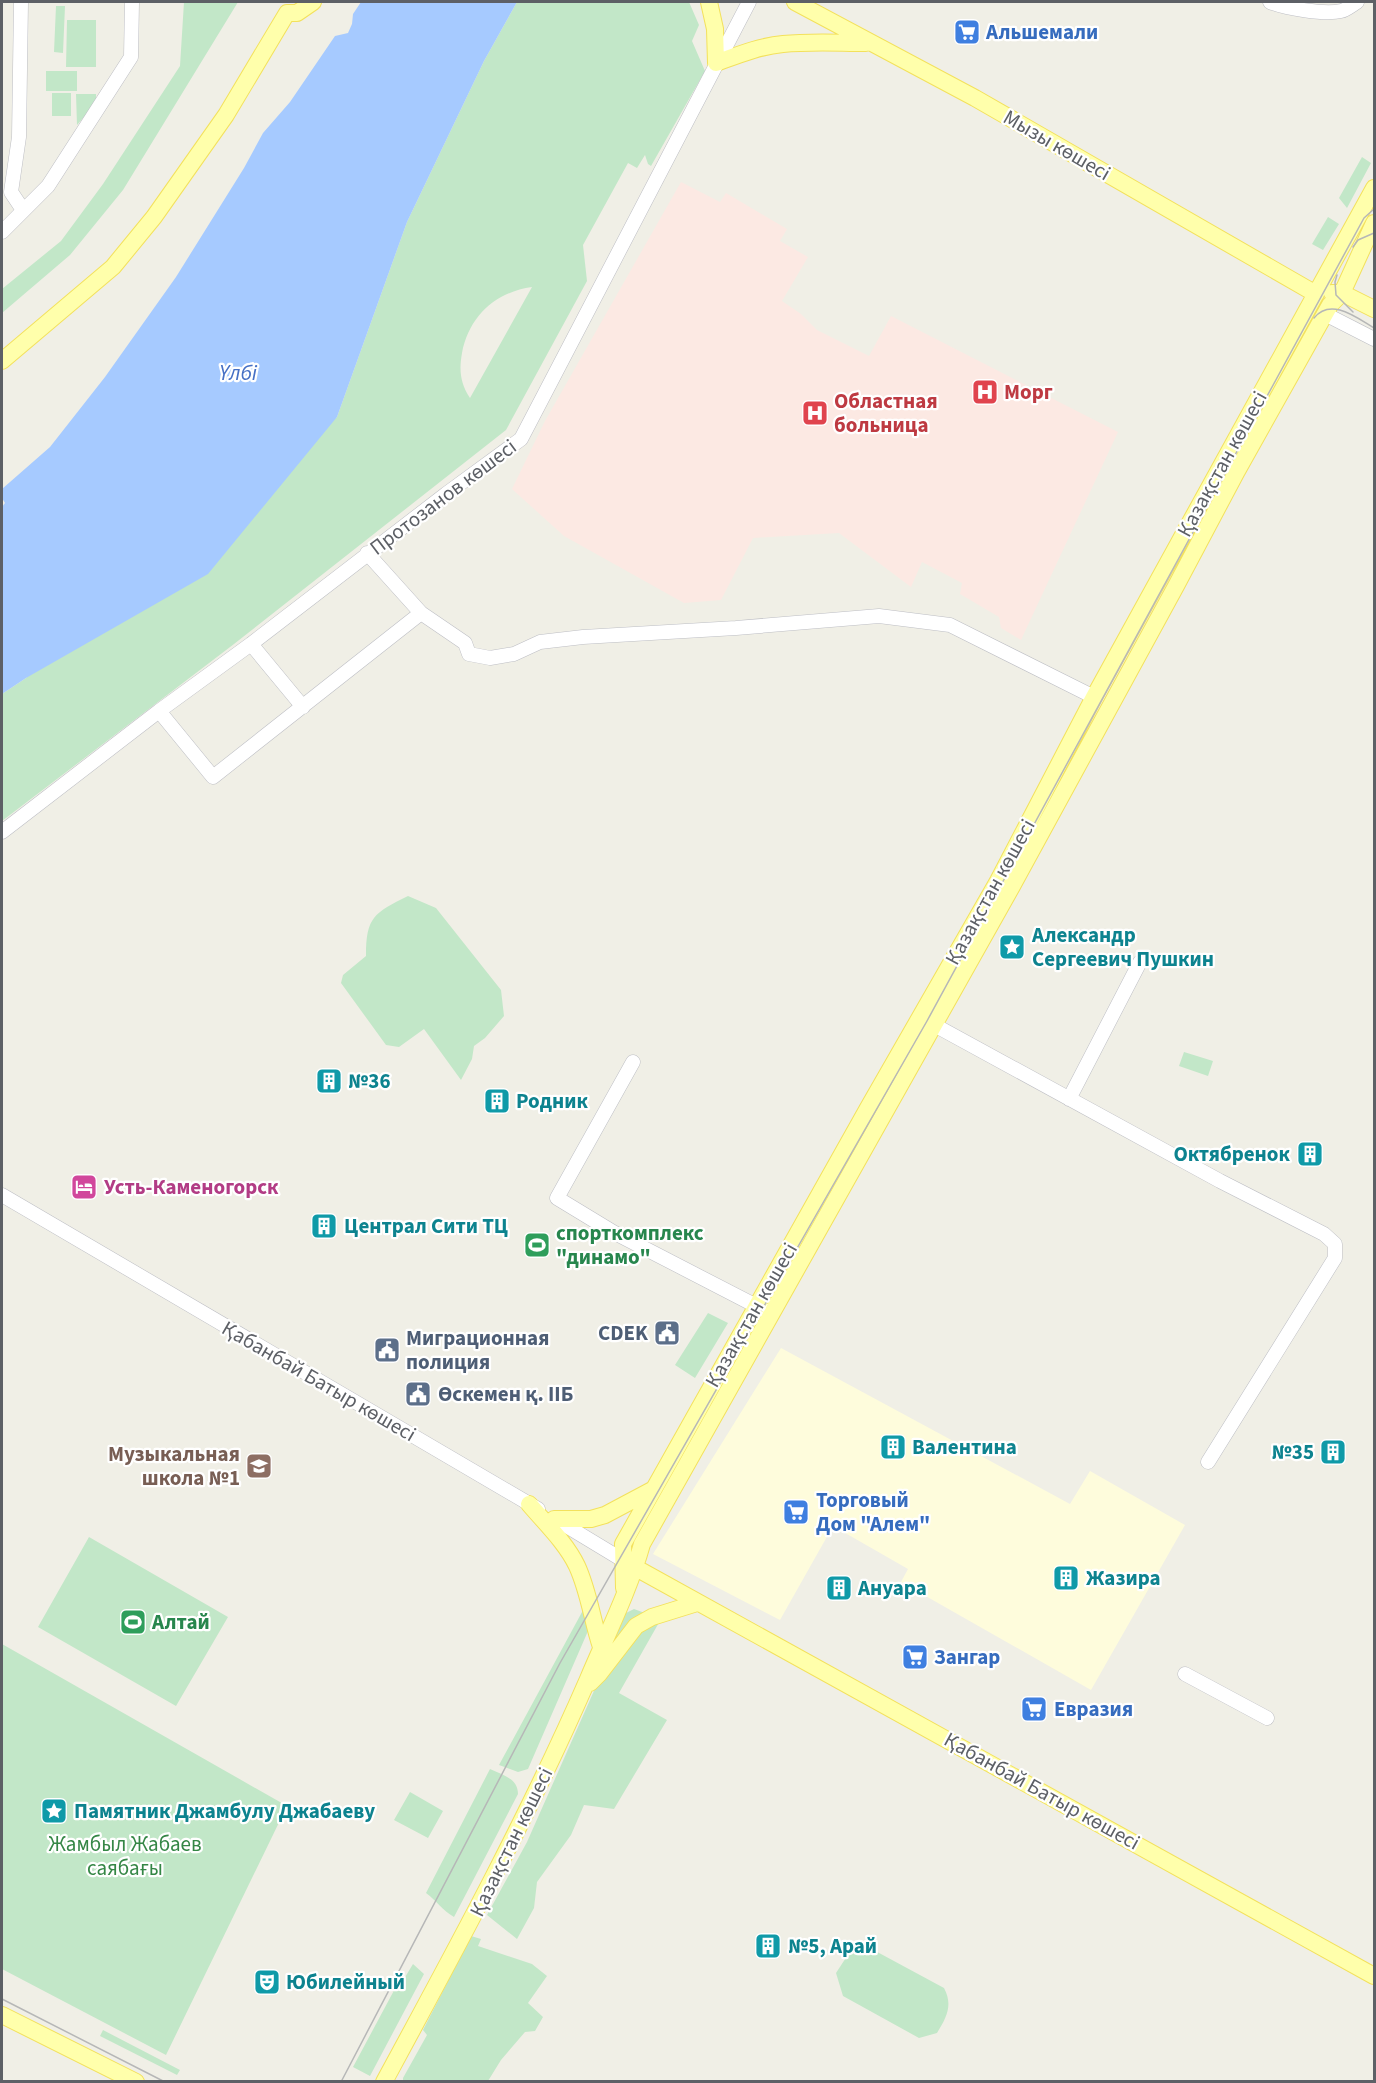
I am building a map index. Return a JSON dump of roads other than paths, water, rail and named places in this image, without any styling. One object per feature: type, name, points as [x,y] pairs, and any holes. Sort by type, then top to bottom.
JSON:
[{"type":"main road","points":[[2,361],[113,267],[154,217],[226,115],[285,7],[297,13],[313,2]]},
{"type":"main road","points":[[709,2],[715,30],[716,63],[753,50],[781,44],[871,43]]},
{"type":"main road","name":"Мызы көшесі","points":[[795,2],[975,98],[1316,294]]},
{"type":"main road","name":"Қазақстан көшесі","points":[[384,2082],[465,1934],[537,1792],[625,1597],[629,1564],[623,1544],[867,1108],[927,1021],[1111,705],[1301,321],[1374,188]]},
{"type":"main road","name":"Қазақстан көшесі","points":[[629,1564],[883,1117],[927,1021],[1094,697],[1229,467],[1330,305],[1342,293],[1374,223]]},
{"type":"main road","points":[[1301,321],[1299,295],[1290,279],[1309,278],[1331,267]]},
{"type":"main road","points":[[1316,294],[1342,293],[1374,309]]},
{"type":"main road","points":[[1094,697],[1111,705]]},
{"type":"main road","points":[[867,1108],[883,1117]]},
{"type":"main road","points":[[554,1519],[591,1519],[605,1515],[652,1490]]},
{"type":"main road","points":[[529,1504],[565,1545],[577,1566],[602,1647]]},
{"type":"main road","name":"Қабанбай Батыр көшесі","points":[[629,1564],[1374,1976]]},
{"type":"main road","points":[[583,1689],[599,1674],[636,1626],[644,1620],[702,1606]]},
{"type":"main road","points":[[2,2015],[136,2082]]},
{"type":"street","points":[[21,2],[19,137],[11,192],[23,210]]},
{"type":"street","points":[[2,232],[48,186],[131,57],[132,2]]},
{"type":"street","name":"Протозанов көшесі","points":[[2,832],[521,439],[749,2]]},
{"type":"street","points":[[1270,2],[1280,6],[1326,13],[1343,11],[1357,2]]},
{"type":"street","points":[[1325,314],[1374,339]]},
{"type":"street","points":[[368,554],[421,613],[465,643],[469,654],[490,658],[514,654],[540,642],[583,637],[736,628],[879,616],[950,625],[1094,697]]},
{"type":"street","points":[[159,711],[213,777],[421,613]]},
{"type":"street","points":[[251,644],[303,708]]},
{"type":"street","points":[[1069,1099],[1140,962]]},
{"type":"street","points":[[927,1021],[1260,1202],[1324,1234],[1335,1244],[1335,1258],[1208,1462]]},
{"type":"street","points":[[633,1062],[557,1198],[613,1232],[773,1314]]},
{"type":"street","name":"Қабанбай Батыр көшесі","points":[[2,1195],[629,1564]]},
{"type":"street","points":[[1185,1674],[1268,1718]]},
{"type":"water","name":"Үлбі","points":[[361,2],[517,2],[484,61],[407,222],[337,417],[208,574],[2,694],[2,507],[5,503],[2,498],[2,489],[50,447],[105,377],[176,277],[244,168],[263,133],[290,102],[335,36],[348,33],[353,14]]},
{"type":"tram line","points":[[341,2082],[560,1663],[927,1021],[1364,218],[1374,209]]},
{"type":"tram line","points":[[1353,247],[1358,240],[1374,233]]},
{"type":"tram line","points":[[1337,275],[1336,295],[1353,312]]},
{"type":"tram line","points":[[1314,318],[1328,309],[1336,309],[1374,328]]},
{"type":"tram line","points":[[2,1999],[165,2082]]},
{"type":"place","name":"Альшемали","points":[[967,32]]},
{"type":"place","name":"Морг","points":[[985,392]]},
{"type":"place","name":"Областная больница","points":[[815,413]]},
{"type":"place","name":"Александр Сергеевич Пушкин","points":[[1012,947]]},
{"type":"place","name":"№36","points":[[329,1081]]},
{"type":"place","name":"Родник","points":[[497,1101]]},
{"type":"place","name":"Октябренок","points":[[1310,1154]]},
{"type":"place","name":"Усть-Каменогорск","points":[[84,1187]]},
{"type":"place","name":"Централ Сити ТЦ","points":[[324,1226]]},
{"type":"place","name":"спорткомплекс \"динамо\"","points":[[537,1245]]},
{"type":"place","name":"CDEK","points":[[667,1333]]},
{"type":"place","name":"Миграционная полиция","points":[[387,1350]]},
{"type":"place","name":"Өскемен қ. ІІБ","points":[[418,1394]]},
{"type":"place","name":"Валентина","points":[[893,1447]]},
{"type":"place","name":"№35","points":[[1333,1452]]},
{"type":"place","name":"Музыкальная школа №1","points":[[259,1466]]},
{"type":"place","name":"Торговый Дом \"Алем\"","points":[[796,1512]]},
{"type":"place","name":"Жазира","points":[[1066,1578]]},
{"type":"place","name":"Ануара","points":[[839,1588]]},
{"type":"place","name":"Алтай","points":[[133,1622]]},
{"type":"place","name":"Зангар","points":[[915,1657]]},
{"type":"place","name":"Евразия","points":[[1034,1709]]},
{"type":"place","name":"Памятник Джамбулу Джабаеву","points":[[54,1811]]},
{"type":"place","name":"№5, Арай","points":[[768,1946]]},
{"type":"place","name":"Юбилейный","points":[[267,1982]]},
{"type":"park label","name":"Жамбыл Жабаев саябағы","points":[[125,1856]]}]
